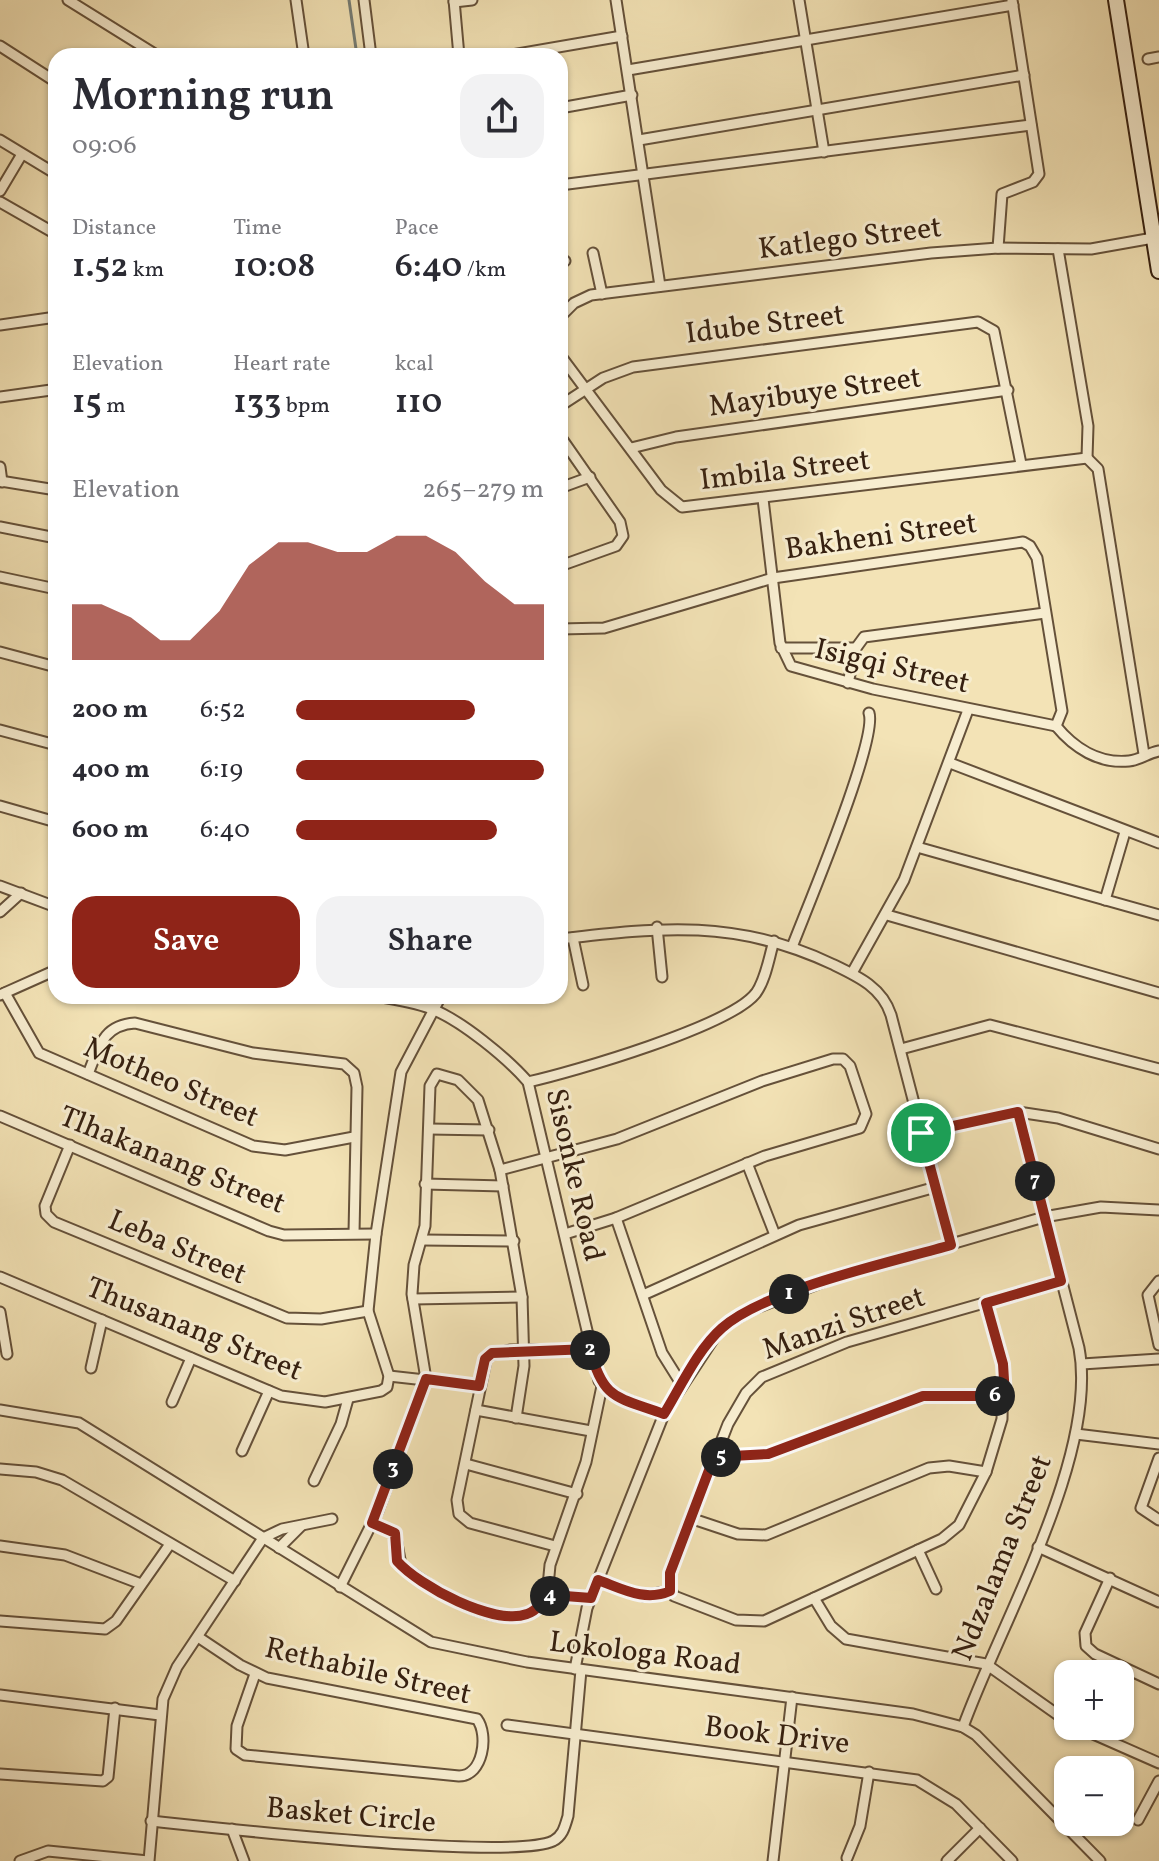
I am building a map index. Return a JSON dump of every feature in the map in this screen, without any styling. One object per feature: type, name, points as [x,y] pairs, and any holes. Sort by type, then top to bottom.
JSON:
[{"type":"main road","points":[[1116,0],[1159,271]]},
{"type":"street","points":[[68,0],[145,48]]},
{"type":"street","points":[[296,0],[303,48]]},
{"type":"street","points":[[364,0],[370,48]]},
{"type":"street","points":[[458,48],[454,1],[472,0]]},
{"type":"street","points":[[616,0],[660,286]]},
{"type":"street","points":[[799,0],[824,152]]},
{"type":"street","points":[[628,70],[1013,2],[1039,174],[1033,182],[1002,194],[998,248]]},
{"type":"street","points":[[552,48],[622,36]]},
{"type":"street","points":[[0,46],[48,77]]},
{"type":"street","points":[[1148,59],[1159,57]]},
{"type":"street","points":[[639,140],[1024,75]]},
{"type":"street","points":[[568,107],[632,95]]},
{"type":"street","points":[[568,184],[1031,125]]},
{"type":"street","points":[[0,140],[48,169]]},
{"type":"street","points":[[0,191],[22,154]]},
{"type":"street","points":[[0,202],[48,229]]},
{"type":"street","name":"Katlego Street","points":[[568,310],[582,298],[660,286],[998,248],[1091,249],[1153,238]]},
{"type":"street","points":[[1058,249],[1088,426],[1087,458],[1098,469],[1144,754]]},
{"type":"street","points":[[593,253],[602,294]]},
{"type":"street","points":[[0,325],[48,318]]},
{"type":"street","name":"Idube Street","points":[[568,401],[603,378],[633,367],[970,322],[986,324],[994,331],[1008,390]]},
{"type":"street","name":"Imbila Street","points":[[568,366],[661,490],[682,507],[1087,458]]},
{"type":"street","points":[[0,397],[48,390]]},
{"type":"street","points":[[1008,390],[1021,464]]},
{"type":"street","name":"Mayibuye Street","points":[[631,448],[676,437],[1008,390]]},
{"type":"street","points":[[568,447],[620,522],[623,536],[616,546],[568,563]]},
{"type":"street","points":[[0,467],[1,482],[48,489]]},
{"type":"street","points":[[568,485],[590,477]]},
{"type":"street","name":"Isigqi Street","points":[[763,499],[781,648],[785,659],[799,671],[968,710],[1056,726]]},
{"type":"street","points":[[0,527],[48,536]]},
{"type":"street","name":"Bakheni Street","points":[[568,629],[604,628],[773,578],[1023,542],[1030,546],[1037,558],[1062,711],[1056,726]]},
{"type":"street","points":[[0,577],[48,587]]},
{"type":"street","points":[[848,683],[859,640],[871,635],[1045,613]]},
{"type":"street","points":[[781,648],[856,648]]},
{"type":"street","points":[[0,652],[48,665]]},
{"type":"street","points":[[852,973],[887,915],[917,847],[968,710]]},
{"type":"street","points":[[792,947],[863,756],[872,722],[869,713]]},
{"type":"street","points":[[1056,726],[1075,747],[1090,754],[1129,761],[1159,751]]},
{"type":"street","points":[[0,730],[48,743]]},
{"type":"street","points":[[950,763],[1159,843]]},
{"type":"street","points":[[0,806],[48,820]]},
{"type":"street","points":[[1105,900],[1125,832]]},
{"type":"street","points":[[917,847],[1159,915]]},
{"type":"street","points":[[0,886],[48,904]]},
{"type":"street","points":[[0,912],[21,893]]},
{"type":"street","points":[[887,915],[1159,993]]},
{"type":"street","points":[[657,927],[662,977]]},
{"type":"street","points":[[568,938],[657,927],[703,928],[774,941],[852,973],[886,1002],[951,1245]]},
{"type":"street","points":[[573,938],[583,985]]},
{"type":"street","points":[[528,1082],[621,1057],[737,1008],[756,992],[774,941]]},
{"type":"street","points":[[2,994],[48,974]]},
{"type":"street","name":"Motheo Street","points":[[2,994],[39,1053],[253,1146],[285,1150],[354,1137]]},
{"type":"street","name":"Sisonke Road","points":[[411,1004],[433,1009],[494,1052],[528,1082],[548,1156],[590,1349],[602,1386]]},
{"type":"street","points":[[436,1004],[399,1082],[376,1234],[368,1311],[389,1376],[479,1386]]},
{"type":"street","points":[[88,1074],[104,1035],[116,1026],[135,1023],[253,1053],[335,1061],[350,1068],[356,1079],[354,1233]]},
{"type":"street","points":[[901,1049],[990,1025],[1159,1069]]},
{"type":"street","points":[[500,1170],[617,1139],[762,1081],[833,1059],[848,1062],[865,1108],[864,1124],[747,1163],[616,1218],[565,1234]]},
{"type":"street","points":[[340,1587],[372,1523],[426,1379],[413,1299],[414,1265],[423,1240],[431,1081],[441,1073],[458,1080],[474,1094],[489,1130],[500,1170],[522,1297],[524,1351],[516,1418]]},
{"type":"street","points":[[921,1133],[1018,1112],[1058,1118],[1159,1149]]},
{"type":"street","name":"Ndzalama Street","points":[[963,1727],[986,1664],[1038,1547],[1064,1479],[1076,1434],[1082,1364],[1018,1112]]},
{"type":"street","name":"Tlhakanang Street","points":[[1,1118],[269,1231],[284,1235],[376,1234]]},
{"type":"street","points":[[429,1129],[489,1130]]},
{"type":"street","name":"Leba Street","points":[[70,1145],[45,1206],[46,1214],[54,1222],[287,1318],[321,1319],[368,1311]]},
{"type":"street","points":[[747,1163],[775,1235]]},
{"type":"street","points":[[425,1184],[503,1186]]},
{"type":"street","points":[[643,1295],[775,1235],[832,1215],[936,1187]]},
{"type":"street","name":"Basket Circle","points":[[151,1821],[466,1850],[546,1844],[561,1834],[568,1816],[578,1734],[578,1670],[591,1598],[664,1414],[720,1329],[733,1319],[831,1279],[1044,1217],[1101,1207],[1159,1210]]},
{"type":"street","points":[[616,1218],[662,1353],[682,1385]]},
{"type":"street","points":[[423,1240],[514,1241]]},
{"type":"street","name":"Thusanang Street","points":[[0,1277],[269,1391],[303,1400],[348,1399],[375,1394],[387,1387],[389,1376]]},
{"type":"street","name":"Manzi Street","points":[[670,1591],[670,1573],[714,1457],[746,1393],[762,1377],[847,1342],[1061,1281]]},
{"type":"street","points":[[1159,1281],[1150,1290],[1148,1301],[1159,1345]]},
{"type":"street","points":[[413,1299],[522,1297]]},
{"type":"street","points":[[598,1580],[643,1596],[670,1591],[679,1599],[750,1622],[776,1617],[951,1534],[959,1525],[986,1472],[1002,1419],[1005,1396],[1003,1364],[986,1303]]},
{"type":"street","points":[[0,1312],[7,1354]]},
{"type":"street","points":[[91,1368],[102,1320]]},
{"type":"street","points":[[555,1546],[463,1519],[457,1500],[479,1386],[489,1354],[590,1349]]},
{"type":"street","points":[[172,1402],[191,1358]]},
{"type":"street","points":[[1082,1364],[1159,1359]]},
{"type":"street","points":[[372,1523],[395,1533],[396,1555],[401,1565],[473,1608],[499,1615],[522,1615],[535,1611],[547,1597],[555,1546],[577,1494],[602,1386],[614,1395],[664,1414]]},
{"type":"street","points":[[242,1451],[269,1391]]},
{"type":"street","points":[[714,1457],[768,1454],[923,1396],[1005,1396]]},
{"type":"street","points":[[314,1481],[341,1424],[348,1399]]},
{"type":"street","name":"Lokologa Road","points":[[0,1410],[79,1423],[431,1642],[578,1670],[913,1714],[963,1727],[1000,1756],[1100,1861]]},
{"type":"street","points":[[476,1410],[591,1431]]},
{"type":"street","points":[[1076,1434],[1159,1444]]},
{"type":"street","points":[[1159,1458],[1141,1508],[1159,1520]]},
{"type":"street","points":[[466,1464],[577,1494]]},
{"type":"street","points":[[690,1518],[738,1534],[766,1535],[929,1468],[949,1466],[986,1472]]},
{"type":"street","points":[[0,1469],[36,1472],[62,1480],[235,1581]]},
{"type":"street","points":[[20,1861],[48,1851],[75,1857],[148,1861],[160,1715],[169,1682],[263,1538],[282,1529],[332,1519]]},
{"type":"street","points":[[279,1548],[301,1526]]},
{"type":"street","points":[[0,1621],[105,1629],[116,1621],[170,1544]]},
{"type":"street","points":[[0,1546],[65,1555],[141,1584]]},
{"type":"street","points":[[1038,1547],[1159,1602]]},
{"type":"street","points":[[918,1550],[936,1589]]},
{"type":"street","points":[[1110,1578],[1085,1633],[1086,1646],[1159,1684]]},
{"type":"street","points":[[547,1597],[558,1594],[591,1598]]},
{"type":"street","points":[[814,1598],[831,1626],[846,1639],[986,1664],[1054,1712]]},
{"type":"street","name":"Rethabile Street","points":[[198,1637],[255,1674],[471,1717],[480,1722],[482,1730],[477,1768],[465,1776],[245,1755],[236,1749],[235,1737],[255,1674]]},
{"type":"street","points":[[0,1695],[160,1715]]},
{"type":"street","points":[[773,1861],[792,1697]]},
{"type":"street","points":[[0,1774],[103,1781],[108,1777],[115,1708]]},
{"type":"street","name":"Book Drive","points":[[507,1725],[899,1775],[931,1786],[980,1828],[1012,1861]]},
{"type":"street","points":[[1107,1740],[1159,1763]]},
{"type":"street","points":[[847,1858],[860,1826],[869,1772]]},
{"type":"street","points":[[1138,1820],[1159,1781]]},
{"type":"street","points":[[947,1861],[980,1828]]},
{"type":"street","name":"Basket Circle","points":[[232,1829],[244,1861]]},
{"type":"street","points":[[462,1861],[466,1850]]},
{"type":"waterway","points":[[349,0],[356,48]]},
{"type":"route","points":[[1018,1112],[1061,1281],[986,1303],[1003,1364],[1005,1396],[945,1393],[923,1396],[768,1454],[714,1457],[670,1573],[670,1591],[654,1597],[598,1580],[591,1598],[552,1595],[528,1614],[499,1615],[461,1602],[397,1561],[395,1533],[372,1523],[426,1379],[479,1386],[485,1359],[492,1353],[590,1349],[599,1381],[607,1391],[664,1414],[710,1342],[733,1319],[831,1279],[951,1245],[921,1133],[983,1117],[1018,1112]]}]
